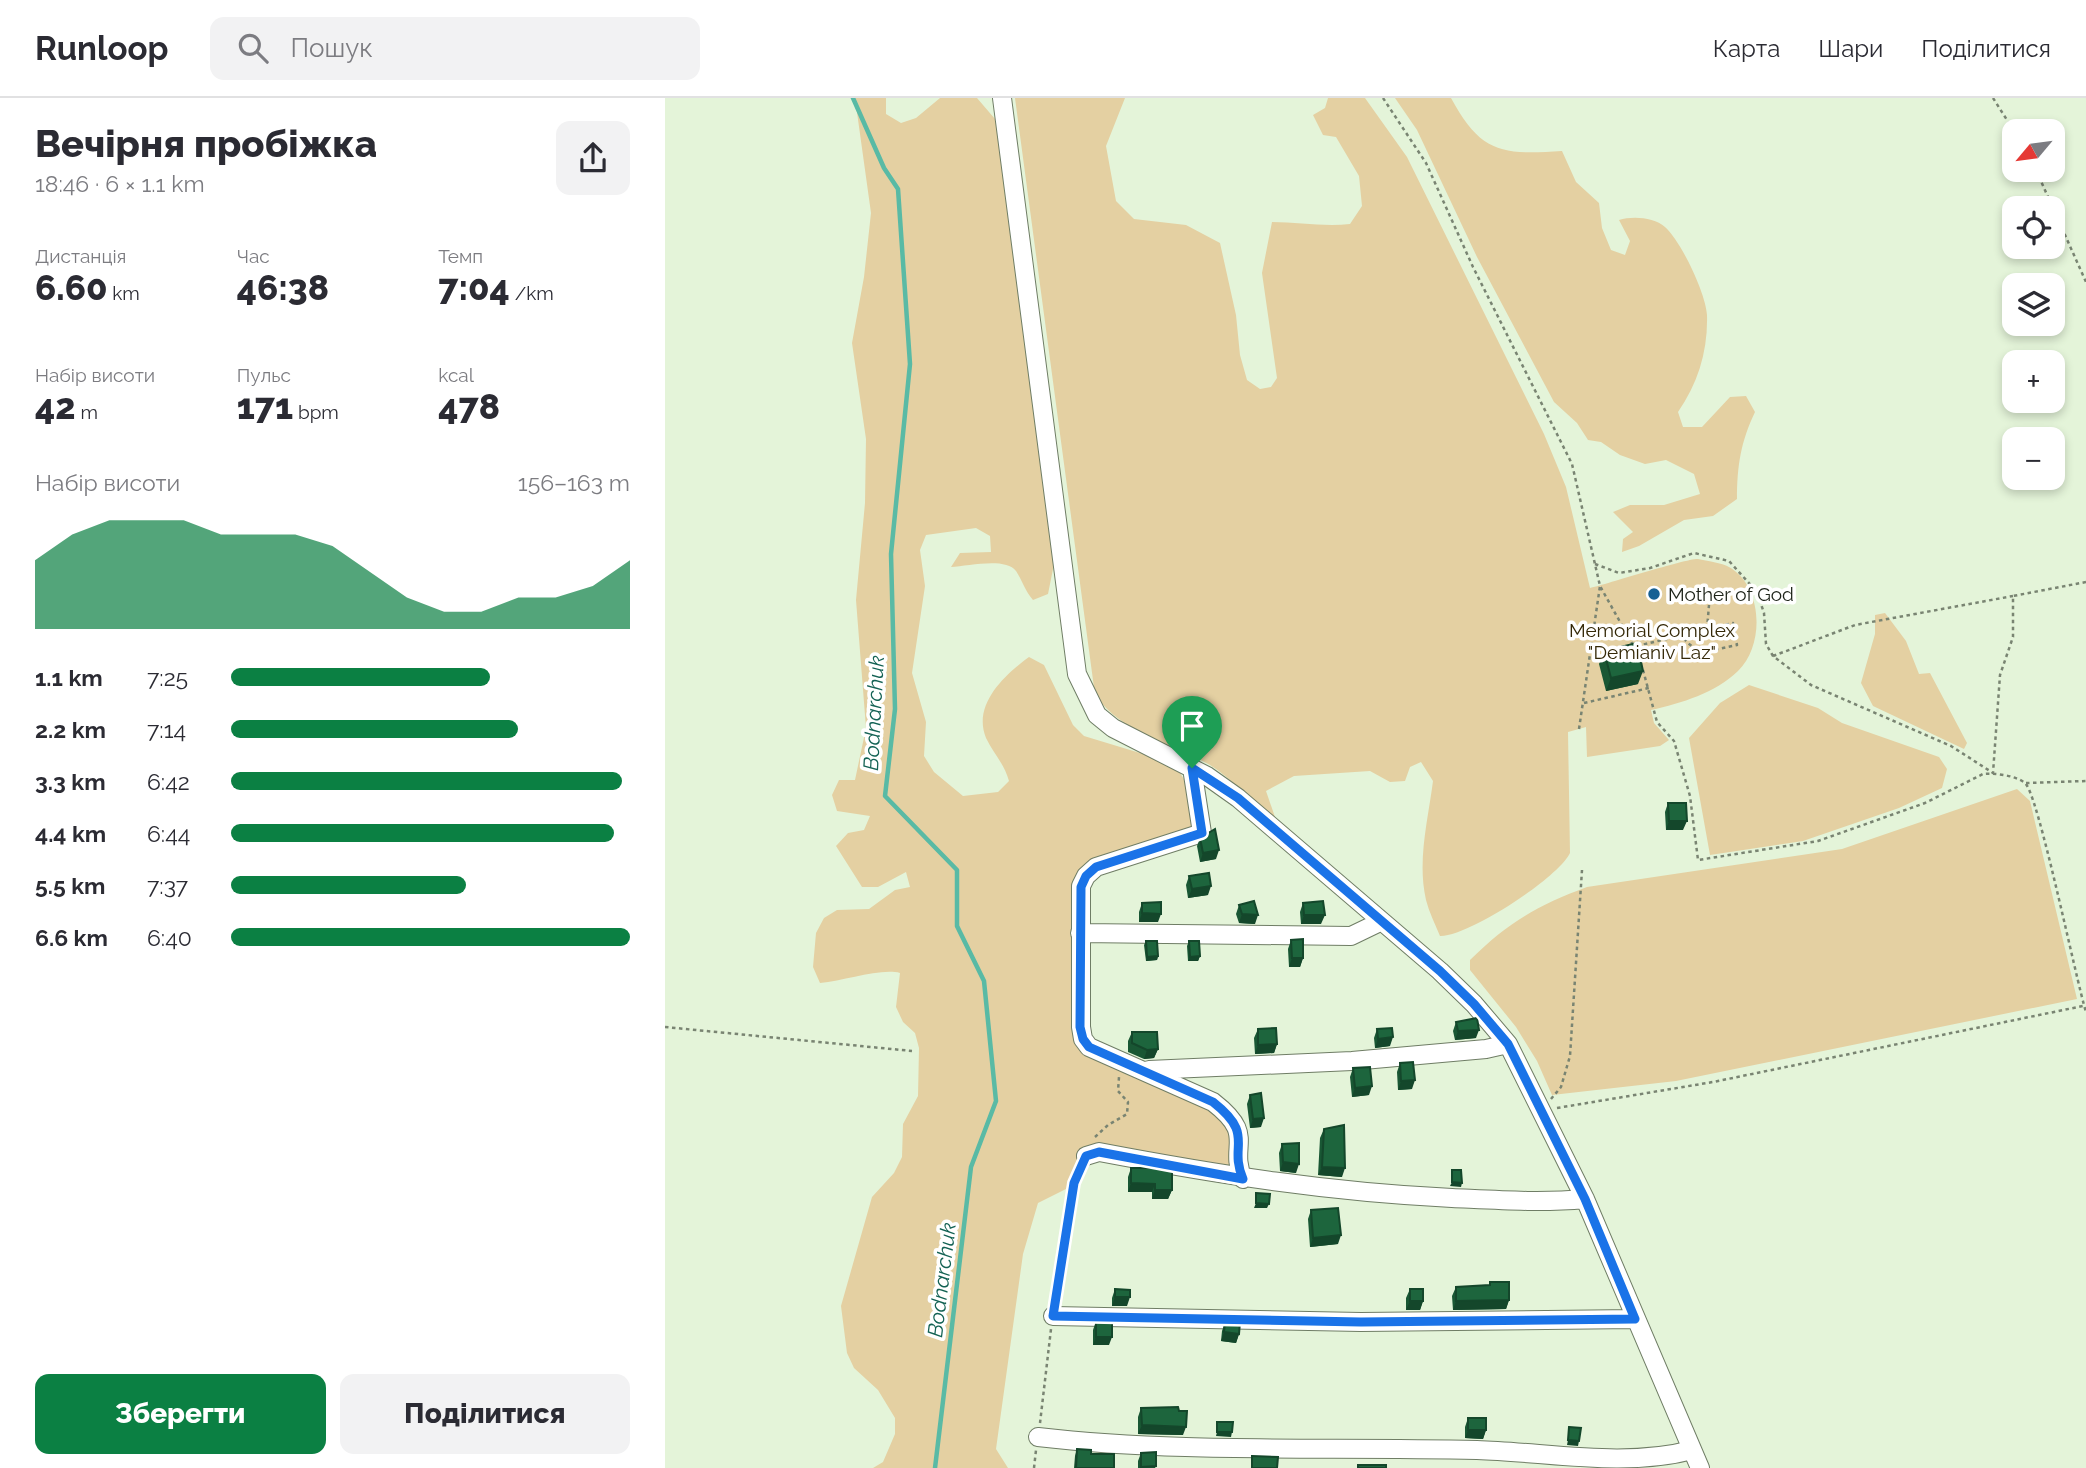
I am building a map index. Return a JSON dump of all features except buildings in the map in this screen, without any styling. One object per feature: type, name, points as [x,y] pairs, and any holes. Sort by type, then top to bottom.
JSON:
[{"type":"street","points":[[1002,98],[1077,674],[1097,715],[1113,728],[1192,768],[1238,798],[1448,980],[1508,1044],[1585,1199],[1700,1468]]},
{"type":"street","points":[[1192,768],[1202,833],[1096,867],[1086,876],[1081,887],[1083,1039],[1089,1047],[1146,1070],[1213,1102],[1228,1113],[1240,1138],[1243,1179]]},
{"type":"street","points":[[1080,933],[1351,936],[1380,922]]},
{"type":"street","points":[[1146,1070],[1352,1061],[1486,1049],[1508,1044]]},
{"type":"street","points":[[1086,1156],[1099,1152],[1243,1179],[1362,1194],[1546,1202],[1585,1199]]},
{"type":"street","points":[[1053,1316],[1361,1322],[1635,1319]]},
{"type":"street","points":[[1038,1437],[1158,1446],[1478,1450],[1659,1460],[1692,1450]]},
{"type":"path","points":[[1383,98],[1426,163],[1473,267],[1572,464],[1600,586],[1638,657]]},
{"type":"path","points":[[1993,98],[2006,119]]},
{"type":"path","points":[[2041,182],[2086,282]]},
{"type":"path","points":[[1594,563],[1619,573],[1650,568],[1694,553],[1729,561],[1757,592],[1764,613],[1766,644],[1773,656],[1811,685],[1951,746],[1993,773],[2026,783],[2086,781]]},
{"type":"path","points":[[1773,656],[1855,625],[2086,582]]},
{"type":"path","points":[[1579,729],[1600,586]]},
{"type":"path","points":[[1993,773],[2000,675],[2013,637],[2013,596]]},
{"type":"path","points":[[1707,629],[1709,605]]},
{"type":"path","points":[[1634,647],[1682,635],[1733,623],[1737,645],[1705,652],[1691,647],[1682,635]]},
{"type":"path","points":[[1642,667],[1650,688],[1657,722],[1674,741],[1690,796],[1698,860],[1818,841],[1896,814],[1983,774],[1993,773]]},
{"type":"path","points":[[1584,704],[1650,688]]},
{"type":"path","points":[[2026,783],[2038,807],[2086,1012]]},
{"type":"path","points":[[1541,1110],[1561,1087],[1570,1056],[1582,870]]},
{"type":"path","points":[[1541,1110],[1702,1084],[2084,1006]]},
{"type":"path","points":[[665,1027],[912,1051]]},
{"type":"path","points":[[1108,1125],[1127,1114],[1128,1101],[1118,1091]]},
{"type":"path","points":[[1038,1437],[1053,1316],[1074,1183],[1086,1156]]},
{"type":"green space","points":[[855,98],[886,98],[886,114],[901,123],[916,118],[940,98],[977,98],[995,119],[1008,171],[1058,544],[1048,594],[1033,600],[1016,571],[1004,564],[951,567],[960,553],[991,552],[990,536],[976,528],[926,535],[920,550],[925,586],[912,673],[926,722],[924,756],[934,772],[963,796],[998,792],[1009,781],[986,738],[984,713],[987,702],[1002,681],[1029,657],[1044,665],[1073,725],[1084,736],[1163,760],[1177,768],[1185,781],[1195,832],[1080,879],[1077,1035],[1228,1118],[1238,1183],[1097,1156],[1086,1162],[1076,1184],[1038,1203],[1023,1254],[996,1449],[1008,1468],[873,1468],[883,1462],[895,1434],[895,1418],[878,1390],[854,1368],[847,1353],[841,1306],[872,1197],[894,1173],[902,1157],[903,1124],[918,1096],[919,1048],[915,1033],[903,1022],[896,1007],[900,973],[883,972],[820,983],[813,967],[816,933],[824,918],[837,910],[869,909],[895,890],[910,887],[906,872],[878,887],[862,887],[836,846],[848,833],[864,830],[870,816],[837,811],[832,795],[839,780],[855,780],[866,728],[856,600],[865,503],[866,439],[852,343],[864,277],[871,213]]},
{"type":"green space","name":"Memorial Complex \"Demianiv Laz\"","points":[[1015,98],[1125,98],[1106,146],[1116,201],[1134,219],[1186,225],[1220,243],[1236,315],[1240,355],[1247,380],[1260,389],[1271,387],[1277,378],[1262,273],[1272,222],[1350,224],[1362,206],[1359,176],[1336,137],[1323,135],[1313,115],[1325,108],[1328,98],[1365,98],[1407,157],[1544,434],[1566,487],[1590,588],[1698,559],[1729,567],[1749,588],[1754,601],[1756,632],[1747,660],[1729,679],[1709,691],[1651,710],[1654,723],[1669,740],[1660,746],[1587,757],[1586,727],[1568,732],[1570,853],[1549,877],[1490,917],[1453,934],[1440,936],[1427,904],[1424,885],[1424,840],[1433,781],[1421,762],[1410,767],[1405,781],[1390,782],[1370,771],[1294,776],[1266,791],[1276,820],[1271,820],[1218,770],[1133,728],[1106,708],[1095,695]]},
{"type":"green space","points":[[1395,98],[1451,98],[1472,130],[1495,147],[1523,152],[1562,151],[1576,182],[1599,203],[1602,228],[1611,250],[1625,255],[1630,241],[1619,220],[1649,219],[1665,227],[1671,234],[1685,255],[1697,282],[1707,315],[1706,341],[1700,366],[1691,390],[1678,412],[1683,427],[1702,427],[1730,397],[1746,396],[1755,412],[1741,454],[1737,499],[1713,516],[1684,520],[1639,546],[1622,552],[1623,539],[1633,532],[1613,512],[1630,505],[1664,505],[1700,494],[1694,474],[1666,460],[1645,464],[1620,455],[1601,442],[1588,440],[1577,423],[1554,402],[1477,257],[1417,130]]},
{"type":"green space","points":[[1885,613],[1906,641],[1919,674],[1930,673],[1967,743],[1964,749],[1873,706],[1861,683],[1875,634],[1875,615]]},
{"type":"green space","points":[[1749,685],[1818,708],[1842,723],[1939,757],[1947,769],[1942,788],[1899,808],[1803,841],[1710,855],[1689,738],[1720,703]]},
{"type":"green space","points":[[2017,789],[2030,801],[2077,999],[1676,1081],[1552,1095],[1537,1061],[1516,1027],[1470,970],[1470,960],[1510,925],[1538,908],[1587,887],[1842,849]]},
{"type":"waterway","name":"Bodnarchuk","points":[[853,98],[884,168],[898,189],[910,364],[891,554],[895,709],[885,796],[957,870],[957,926],[984,981],[996,1101],[971,1167],[935,1468]]},
{"type":"place","name":"Mother of God","points":[[1654,594]]},
{"type":"route","points":[[1192,768],[1238,798],[1440,971],[1474,1004],[1508,1044],[1585,1199],[1635,1319],[1361,1322],[1053,1316],[1074,1183],[1086,1156],[1099,1152],[1243,1179],[1240,1173],[1240,1138],[1228,1113],[1213,1102],[1146,1070],[1089,1047],[1083,1039],[1080,1027],[1081,887],[1086,876],[1096,867],[1202,833],[1192,768]]}]
